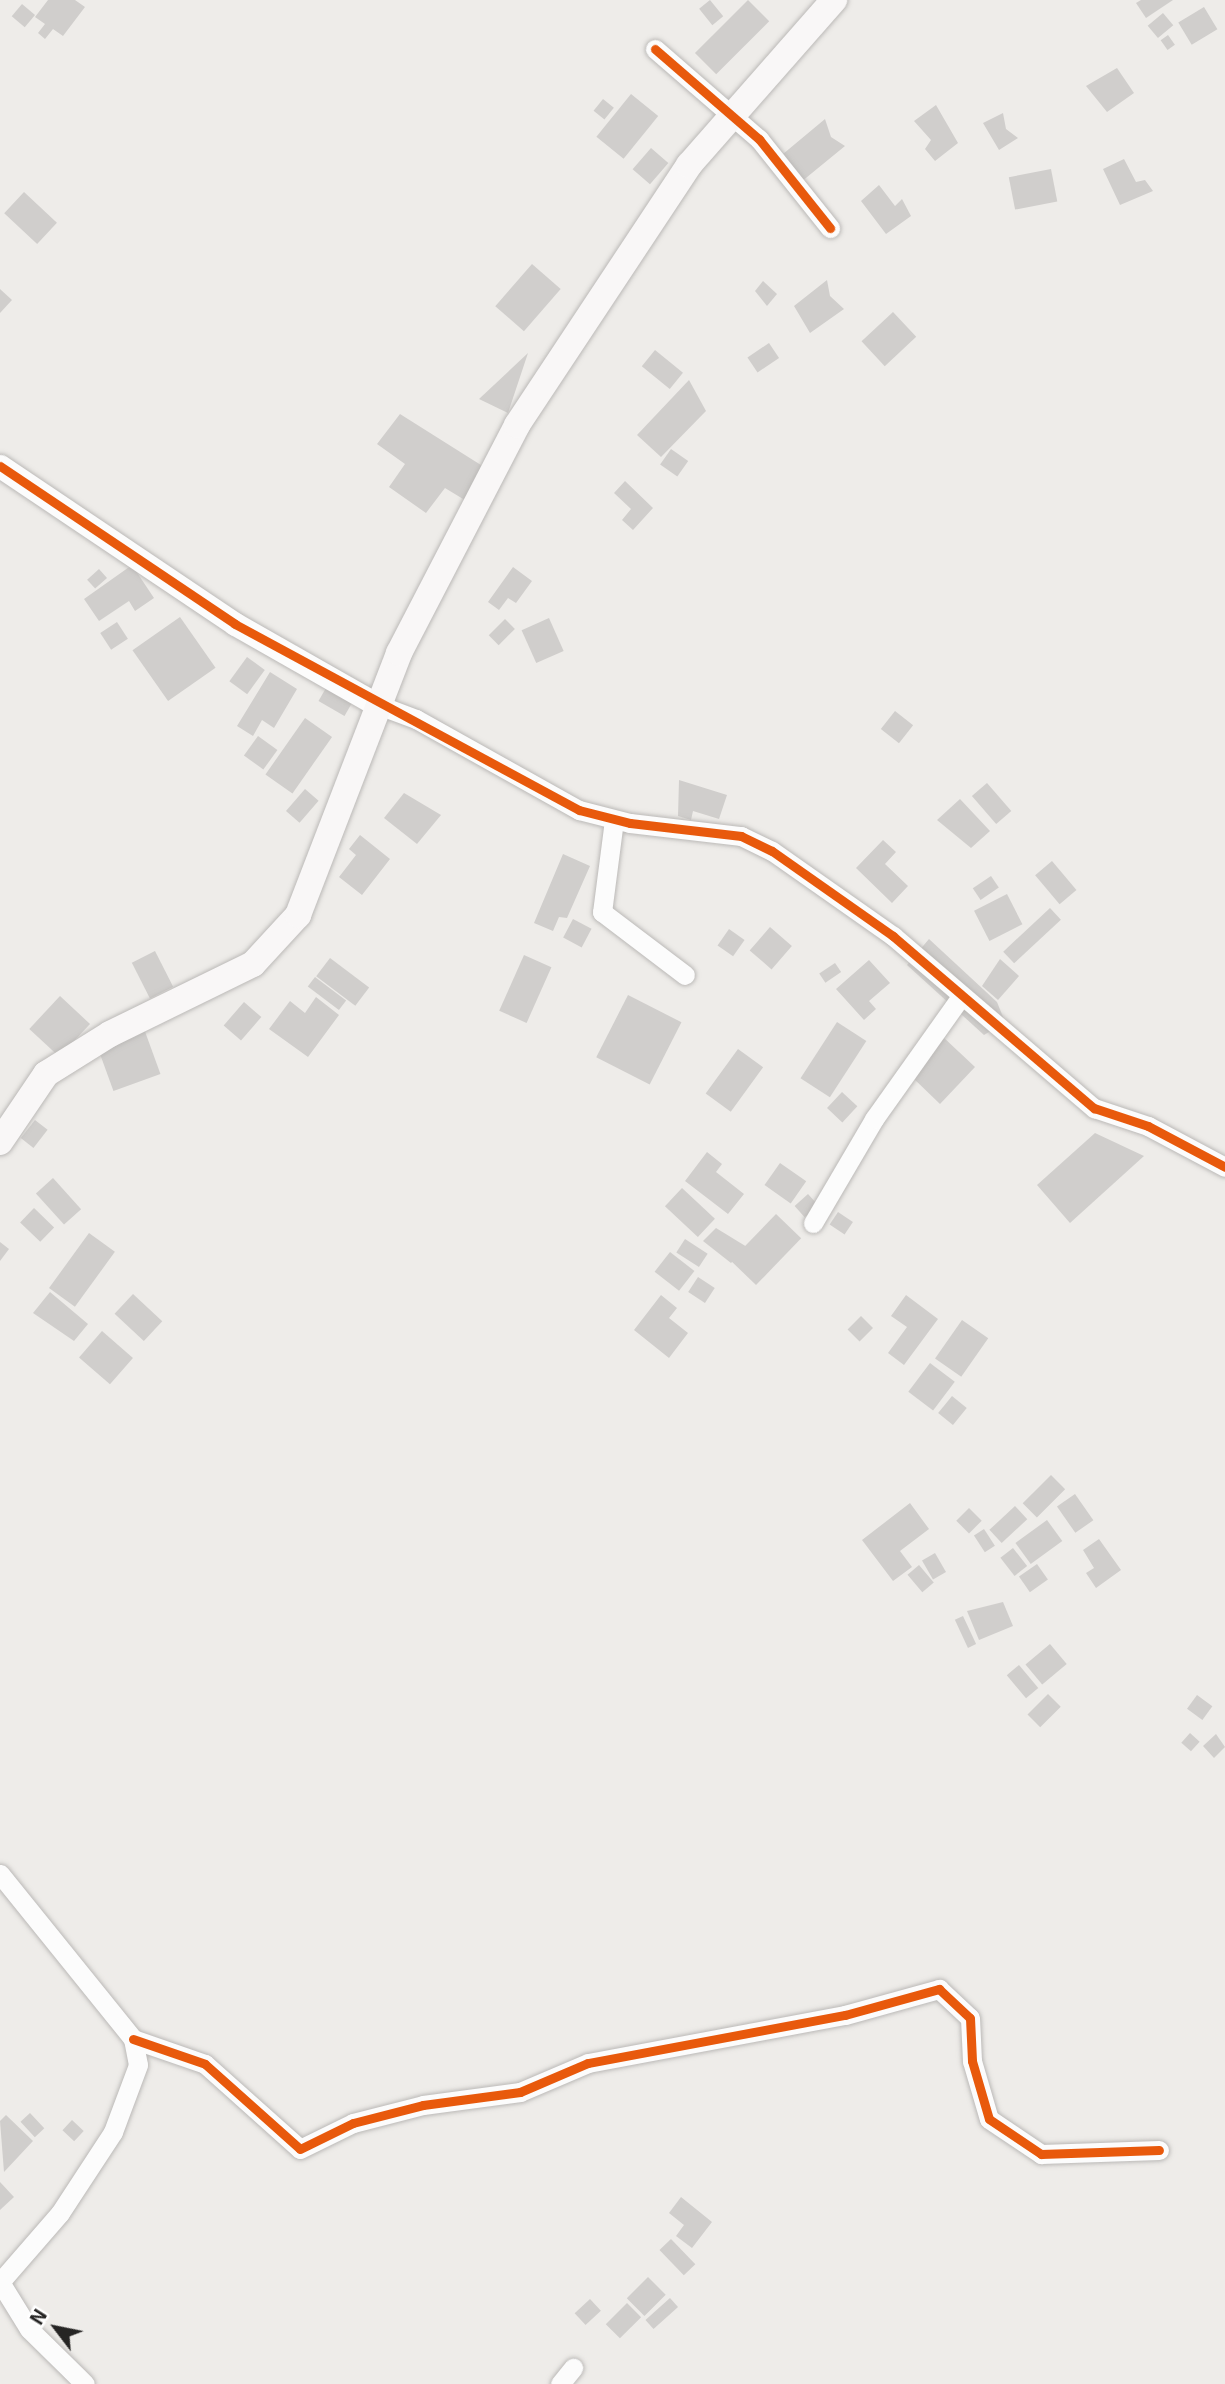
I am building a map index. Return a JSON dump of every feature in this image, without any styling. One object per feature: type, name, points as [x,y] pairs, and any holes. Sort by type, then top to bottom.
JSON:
[{"type":"main road","points":[[0,1142],[7,1112],[46,1074],[83,1049],[222,983],[282,936],[311,893],[376,704],[517,425],[630,249],[730,114],[834,0]]},
{"type":"street","points":[[655,49],[730,114],[782,167],[830,228]]},
{"type":"street","points":[[0,466],[236,624],[376,704],[415,719],[579,810],[614,820],[741,836],[772,851],[893,936],[960,998],[1094,1108],[1148,1126],[1225,1167]]},
{"type":"street","points":[[614,820],[602,912],[685,975]]},
{"type":"street","points":[[813,1223],[874,1119],[960,998]]},
{"type":"street","points":[[0,1874],[134,2039],[138,2065],[120,2118],[60,2213],[0,2282],[29,2329],[85,2384]]},
{"type":"street","points":[[134,2039],[205,2064],[300,2149],[353,2123],[423,2105],[520,2092],[588,2063],[832,2018],[939,1989],[970,2018],[972,2061],[989,2119],[1041,2154],[1159,2150]]},
{"type":"street","points":[[560,2384],[573,2368]]},
{"type":"building","points":[[48,0],[75,0],[85,7],[63,36],[53,29],[45,39],[38,33],[45,24],[35,17]]},
{"type":"building","points":[[710,0],[723,16],[712,25],[699,9]]},
{"type":"building","points":[[748,0],[769,21],[716,74],[695,53]]},
{"type":"building","points":[[1141,0],[1173,0],[1146,18],[1136,3]]},
{"type":"building","points":[[22,4],[35,15],[25,27],[12,16]]},
{"type":"building","points":[[1204,7],[1217,29],[1192,45],[1178,22]]},
{"type":"building","points":[[1163,13],[1173,25],[1158,38],[1148,26]]},
{"type":"building","points":[[1168,35],[1175,45],[1168,50],[1161,40]]},
{"type":"building","points":[[1117,68],[1134,93],[1107,112],[1086,86]]},
{"type":"building","points":[[631,94],[658,116],[624,159],[596,137]]},
{"type":"building","points":[[603,99],[614,108],[604,119],[594,111]]},
{"type":"building","points":[[936,105],[958,143],[935,161],[925,149],[931,140],[914,121]]},
{"type":"building","points":[[1003,113],[1006,129],[1018,138],[999,150],[983,123]]},
{"type":"building","points":[[825,119],[831,137],[845,146],[801,182],[783,154]]},
{"type":"building","points":[[651,148],[668,163],[650,184],[633,169]]},
{"type":"building","points":[[1124,159],[1136,182],[1145,180],[1153,191],[1120,205],[1103,169]]},
{"type":"building","points":[[1051,169],[1057,201],[1015,210],[1009,177]]},
{"type":"building","points":[[879,185],[895,206],[902,199],[911,216],[886,234],[861,201]]},
{"type":"building","points":[[24,192],[57,223],[37,244],[4,213]]},
{"type":"building","points":[[532,264],[561,289],[524,331],[495,306]]},
{"type":"building","points":[[827,280],[830,296],[844,309],[810,333],[794,306]]},
{"type":"building","points":[[763,281],[777,294],[767,306],[755,291]]},
{"type":"building","points":[[0,289],[12,300],[0,313]]},
{"type":"building","points":[[893,312],[916,337],[885,366],[862,341]]},
{"type":"building","points":[[769,343],[779,358],[758,372],[747,358]]},
{"type":"building","points":[[655,350],[683,373],[670,389],[642,366]]},
{"type":"building","points":[[528,353],[508,413],[479,399]]},
{"type":"building","points":[[689,380],[706,411],[661,457],[637,435]]},
{"type":"building","points":[[400,414],[492,472],[468,502],[445,488],[426,513],[389,487],[405,464],[377,444]]},
{"type":"building","points":[[671,449],[688,461],[677,477],[660,465]]},
{"type":"building","points":[[625,481],[653,508],[633,530],[622,520],[631,509],[614,493]]},
{"type":"building","points":[[132,565],[154,598],[135,611],[129,601],[99,621],[84,599]]},
{"type":"building","points":[[513,567],[532,581],[516,603],[508,598],[499,610],[488,602]]},
{"type":"building","points":[[99,569],[107,578],[95,589],[87,580]]},
{"type":"building","points":[[180,617],[216,668],[168,701],[132,650]]},
{"type":"building","points":[[549,618],[564,651],[536,663],[522,630]]},
{"type":"building","points":[[505,619],[515,629],[499,645],[489,635]]},
{"type":"building","points":[[117,622],[128,639],[111,650],[100,633]]},
{"type":"building","points":[[247,657],[265,670],[247,694],[229,681]]},
{"type":"building","points":[[270,672],[297,689],[274,728],[262,720],[253,736],[237,726]]},
{"type":"building","points":[[330,681],[356,696],[344,716],[318,701]]},
{"type":"building","points":[[895,711],[913,725],[899,743],[881,729]]},
{"type":"building","points":[[305,718],[332,737],[292,793],[265,775]]},
{"type":"building","points":[[258,736],[277,750],[263,770],[244,755]]},
{"type":"building","points":[[679,780],[727,795],[719,819],[693,811],[691,820],[678,816]]},
{"type":"building","points":[[987,783],[1011,811],[996,824],[972,796]]},
{"type":"building","points":[[305,789],[319,801],[300,823],[286,811]]},
{"type":"building","points":[[404,793],[441,815],[417,844],[384,818]]},
{"type":"building","points":[[960,799],[990,831],[971,848],[937,820]]},
{"type":"building","points":[[360,835],[390,859],[362,895],[339,877],[356,855],[349,849]]},
{"type":"building","points":[[883,840],[896,852],[885,864],[908,886],[892,903],[856,868]]},
{"type":"building","points":[[563,854],[590,866],[567,918],[559,917],[553,931],[534,923]]},
{"type":"building","points":[[1052,861],[1076,890],[1060,904],[1035,875]]},
{"type":"building","points":[[991,876],[999,888],[981,900],[973,888]]},
{"type":"building","points":[[1007,894],[1022,924],[989,941],[974,911]]},
{"type":"building","points":[[1050,908],[1061,920],[1014,963],[1003,952]]},
{"type":"building","points":[[573,919],[592,929],[582,947],[563,938]]},
{"type":"building","points":[[770,927],[792,946],[772,969],[750,950]]},
{"type":"building","points":[[729,929],[745,940],[733,956],[718,945]]},
{"type":"building","points":[[929,939],[997,1002],[1005,1022],[984,1035],[907,965]]},
{"type":"building","points":[[155,951],[173,987],[150,998],[132,963]]},
{"type":"building","points":[[524,955],[551,967],[527,1023],[499,1011]]},
{"type":"building","points":[[330,958],[369,987],[355,1006],[316,976]]},
{"type":"building","points":[[1000,959],[1019,976],[998,1000],[982,986]]},
{"type":"building","points":[[869,960],[890,983],[869,1001],[876,1009],[864,1020],[836,989]]},
{"type":"building","points":[[835,963],[841,972],[825,983],[819,974]]},
{"type":"building","points":[[315,977],[346,1000],[339,1010],[308,987]]},
{"type":"building","points":[[628,995],[681,1022],[650,1085],[596,1057]]},
{"type":"building","points":[[60,996],[90,1024],[59,1057],[29,1029]]},
{"type":"building","points":[[316,997],[339,1015],[308,1057],[269,1029],[290,1001],[305,1013]]},
{"type":"building","points":[[244,1002],[261,1017],[241,1040],[224,1025]]},
{"type":"building","points":[[837,1022],[866,1041],[830,1097],[801,1078]]},
{"type":"building","points":[[143,1026],[160,1074],[113,1091],[96,1043]]},
{"type":"building","points":[[942,1036],[975,1067],[940,1104],[912,1077]]},
{"type":"building","points":[[738,1049],[763,1067],[731,1112],[706,1093]]},
{"type":"building","points":[[842,1092],[857,1106],[842,1122],[827,1108]]},
{"type":"building","points":[[35,1120],[48,1130],[33,1148],[21,1138]]},
{"type":"building","points":[[1095,1133],[1144,1156],[1070,1223],[1037,1185]]},
{"type":"building","points":[[707,1152],[722,1164],[716,1172],[744,1194],[728,1214],[685,1181]]},
{"type":"building","points":[[780,1163],[806,1181],[791,1203],[765,1185]]},
{"type":"building","points":[[53,1178],[81,1209],[64,1225],[36,1193]]},
{"type":"building","points":[[682,1188],[715,1219],[698,1237],[665,1206]]},
{"type":"building","points":[[808,1194],[818,1205],[805,1217],[795,1206]]},
{"type":"building","points":[[34,1208],[54,1227],[40,1242],[20,1222]]},
{"type":"building","points":[[838,1212],[853,1222],[845,1235],[830,1224]]},
{"type":"building","points":[[776,1214],[801,1238],[756,1285],[731,1261]]},
{"type":"building","points":[[716,1228],[747,1247],[731,1263],[703,1241]]},
{"type":"building","points":[[89,1233],[115,1252],[75,1307],[49,1288]]},
{"type":"building","points":[[685,1239],[708,1254],[699,1267],[676,1252]]},
{"type":"building","points":[[0,1242],[9,1249],[0,1261]]},
{"type":"building","points":[[670,1252],[694,1271],[679,1291],[655,1272]]},
{"type":"building","points":[[698,1277],[715,1288],[705,1303],[688,1292]]},
{"type":"building","points":[[50,1292],[88,1324],[74,1341],[33,1313]]},
{"type":"building","points":[[133,1294],[162,1321],[144,1341],[115,1314]]},
{"type":"building","points":[[661,1295],[677,1308],[669,1318],[688,1333],[669,1358],[634,1330]]},
{"type":"building","points":[[906,1295],[938,1319],[904,1365],[888,1353],[907,1327],[891,1316]]},
{"type":"building","points":[[861,1316],[873,1328],[860,1341],[848,1329]]},
{"type":"building","points":[[962,1320],[988,1338],[961,1377],[935,1359]]},
{"type":"building","points":[[102,1331],[133,1358],[110,1384],[79,1357]]},
{"type":"building","points":[[930,1363],[955,1382],[933,1410],[908,1392]]},
{"type":"building","points":[[952,1396],[967,1408],[953,1425],[938,1413]]},
{"type":"building","points":[[1051,1475],[1065,1489],[1037,1517],[1023,1503]]},
{"type":"building","points":[[1075,1494],[1093,1520],[1075,1533],[1057,1507]]},
{"type":"building","points":[[910,1503],[929,1529],[900,1551],[912,1567],[893,1581],[862,1540]]},
{"type":"building","points":[[1015,1506],[1027,1519],[1002,1543],[989,1530]]},
{"type":"building","points":[[969,1508],[982,1521],[969,1533],[956,1521]]},
{"type":"building","points":[[1047,1520],[1062,1541],[1031,1564],[1015,1543]]},
{"type":"building","points":[[984,1529],[995,1546],[985,1552],[974,1536]]},
{"type":"building","points":[[1099,1539],[1121,1570],[1096,1588],[1086,1573],[1094,1568],[1083,1550]]},
{"type":"building","points":[[1013,1548],[1027,1566],[1015,1576],[1000,1558]]},
{"type":"building","points":[[935,1553],[946,1572],[933,1580],[922,1560]]},
{"type":"building","points":[[1037,1564],[1048,1580],[1030,1592],[1019,1577]]},
{"type":"building","points":[[919,1565],[934,1583],[922,1592],[908,1575]]},
{"type":"building","points":[[1003,1602],[1013,1626],[979,1640],[967,1611]]},
{"type":"building","points":[[963,1616],[976,1644],[968,1648],[955,1620]]},
{"type":"building","points":[[1050,1644],[1067,1664],[1042,1684],[1025,1665]]},
{"type":"building","points":[[1019,1665],[1038,1688],[1026,1698],[1007,1675]]},
{"type":"building","points":[[1048,1694],[1061,1707],[1040,1727],[1027,1715]]},
{"type":"building","points":[[1197,1695],[1212,1706],[1202,1720],[1187,1709]]},
{"type":"building","points":[[1190,1733],[1200,1742],[1191,1751],[1181,1743]]},
{"type":"building","points":[[1216,1734],[1225,1747],[1214,1758],[1203,1746]]},
{"type":"building","points":[[30,2113],[44,2128],[35,2137],[20,2122]]},
{"type":"building","points":[[6,2115],[33,2141],[4,2172],[0,2121]]},
{"type":"building","points":[[72,2120],[84,2131],[74,2141],[62,2130]]},
{"type":"building","points":[[0,2182],[14,2197],[0,2210]]},
{"type":"building","points":[[681,2197],[712,2222],[692,2248],[676,2236],[684,2225],[669,2213]]},
{"type":"building","points":[[671,2239],[695,2264],[684,2275],[659,2250]]},
{"type":"building","points":[[648,2277],[666,2295],[644,2316],[627,2298]]},
{"type":"building","points":[[670,2298],[678,2307],[654,2329],[645,2320]]},
{"type":"building","points":[[590,2299],[601,2311],[586,2325],[575,2313]]},
{"type":"building","points":[[627,2303],[641,2317],[620,2338],[606,2324]]},
{"type":"cycle path","points":[[655,49],[759,139],[830,228]]},
{"type":"cycle path","points":[[0,466],[235,624],[579,810],[630,823],[741,836],[772,851],[893,936],[1094,1108],[1148,1126],[1225,1167]]},
{"type":"cycle path","points":[[133,2039],[205,2064],[300,2149],[353,2123],[423,2105],[520,2092],[588,2063],[845,2015],[939,1989],[970,2018],[972,2061],[989,2119],[1041,2154],[1159,2150]]}]
